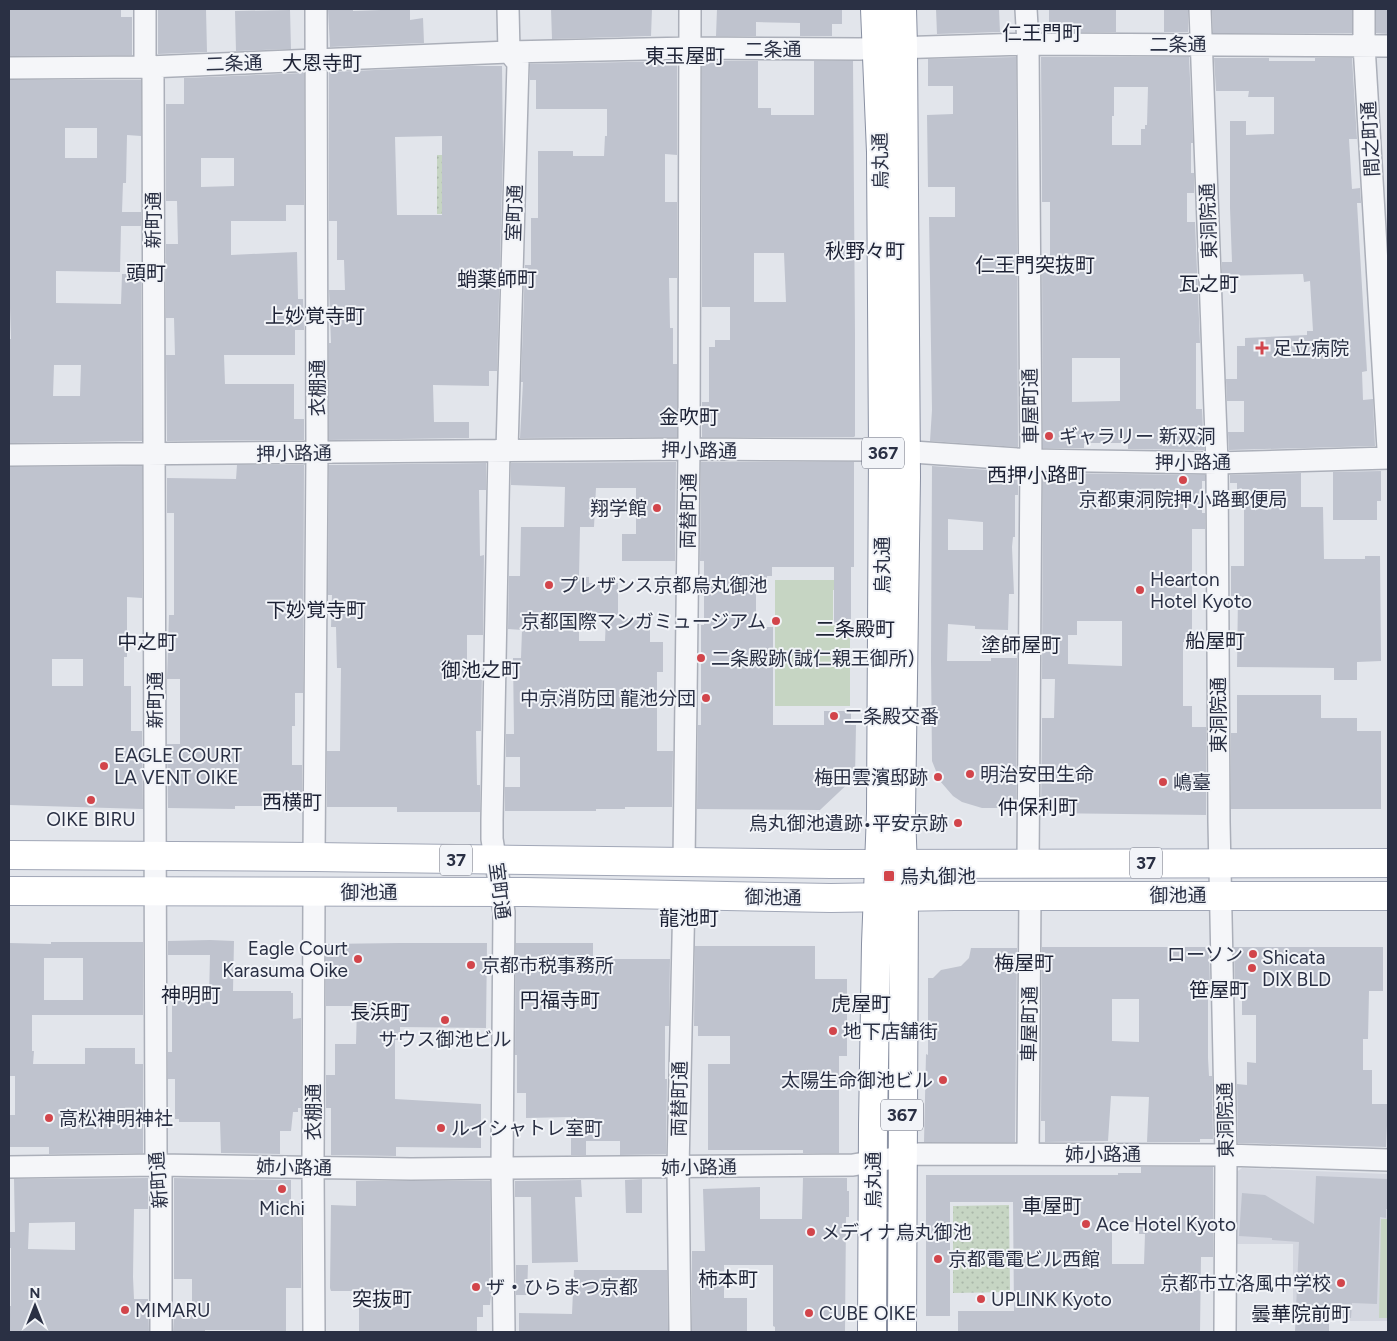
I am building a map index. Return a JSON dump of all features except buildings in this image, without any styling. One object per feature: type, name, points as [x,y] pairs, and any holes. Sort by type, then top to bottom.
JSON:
[{"type":"main road","name":"烏丸通","points":[[874,9],[894,450],[901,814],[891,864],[891,897],[902,1157],[902,1332]]},
{"type":"main road","name":"烏丸通","points":[[894,450],[903,47],[902,9]]},
{"type":"main road","name":"御池通","points":[[9,855],[156,855],[684,863],[1388,863]]},
{"type":"main road","name":"御池通","points":[[9,890],[501,892],[831,898],[1030,895],[1388,896]]},
{"type":"main road","name":"烏丸通","points":[[872,1332],[873,1162],[891,897]]},
{"type":"street","name":"新町通","points":[[145,9],[145,58],[153,76],[156,1157],[161,1172],[161,1332]]},
{"type":"street","name":"衣棚通","points":[[314,857],[317,452],[316,9]]},
{"type":"street","name":"室町通","points":[[504,1332],[502,1167],[504,926],[501,892],[492,839],[492,820],[503,450],[518,63],[508,52],[508,9]]},
{"type":"street","name":"両替町通","points":[[684,863],[689,449],[690,9]]},
{"type":"street","name":"車屋町通","points":[[1026,9],[1028,44],[1031,460],[1028,864]]},
{"type":"street","name":"東洞院通","points":[[1200,9],[1217,463],[1220,895],[1226,1154],[1225,1332]]},
{"type":"street","name":"間之町通","points":[[1364,9],[1364,45],[1388,449]]},
{"type":"street","name":"二条通","points":[[9,68],[148,67],[508,52],[690,48],[876,49],[1028,44],[1388,46]]},
{"type":"street","name":"押小路通","points":[[9,455],[689,449],[894,450],[1031,460],[1217,463],[1388,458]]},
{"type":"street","name":"衣棚通","points":[[314,892],[314,1332]]},
{"type":"street","name":"両替町通","points":[[680,1332],[678,1168],[684,895]]},
{"type":"street","name":"車屋町通","points":[[1028,1154],[1030,895]]},
{"type":"street","name":"姉小路通","points":[[9,1167],[158,1165],[411,1169],[502,1167],[678,1168],[853,1165],[918,1154],[1226,1154],[1388,1160]]},
{"type":"shaded area","name":"京都市立洛風中学校","points":[[1242,1168],[1388,1174],[1388,1321],[1293,1321],[1293,1244],[1234,1244],[1235,1173]]},
{"type":"green space","points":[[437,155],[442,155],[442,201],[455,202],[455,214],[437,214]]},
{"type":"green space","points":[[775,580],[836,580],[836,590],[833,590],[833,625],[850,625],[850,706],[775,706]]},
{"type":"green space","points":[[1009,1205],[1010,1292],[953,1293],[953,1206]]},
{"type":"green space","points":[[1381,1219],[1388,1219],[1388,1318],[1379,1318]]},
{"type":"place","name":"足立病院","points":[[1262,348]]},
{"type":"place","name":"ギャラリー 新双洞","points":[[1049,436]]},
{"type":"place","name":"京都東洞院押小路郵便局","points":[[1183,480]]},
{"type":"place","name":"翔学館","points":[[657,508]]},
{"type":"place","name":"プレザンス京都烏丸御池","points":[[549,585]]},
{"type":"place","name":"Hearton Hotel Kyoto","points":[[1140,590]]},
{"type":"place","name":"京都国際マンガミュージアム","points":[[776,621]]},
{"type":"place","name":"二条殿跡(誠仁親王御所)","points":[[701,658]]},
{"type":"place","name":"中京消防団 龍池分団","points":[[706,698]]},
{"type":"place","name":"二条殿交番","points":[[834,716]]},
{"type":"place","name":"EAGLE COURT LA VENT OIKE","points":[[104,766]]},
{"type":"place","name":"明治安田生命","points":[[970,774]]},
{"type":"place","name":"梅田雲濱邸跡","points":[[938,777]]},
{"type":"place","name":"嶋臺","points":[[1163,782]]},
{"type":"place","name":"OIKE BIRU","points":[[91,800]]},
{"type":"place","name":"烏丸御池遺跡•平安京跡","points":[[958,823]]},
{"type":"place","name":"烏丸御池","points":[[889,876]]},
{"type":"place","name":"ローソン","points":[[1253,954]]},
{"type":"place","name":"Eagle Court Karasuma Oike","points":[[358,959]]},
{"type":"place","name":"京都市税事務所","points":[[471,965]]},
{"type":"place","name":"Shicata DIX BLD","points":[[1252,968]]},
{"type":"place","name":"サウス御池ビル","points":[[445,1020]]},
{"type":"place","name":"地下店舗街","points":[[833,1031]]},
{"type":"place","name":"太陽生命御池ビル","points":[[943,1080]]},
{"type":"place","name":"高松神明神社","points":[[49,1118]]},
{"type":"place","name":"ルイシャトレ室町","points":[[441,1128]]},
{"type":"place","name":"Michi","points":[[282,1189]]},
{"type":"place","name":"Ace Hotel Kyoto","points":[[1086,1224]]},
{"type":"place","name":"メディナ烏丸御池","points":[[811,1232]]},
{"type":"place","name":"京都電電ビル西館","points":[[938,1259]]},
{"type":"place","name":"京都市立洛風中学校","points":[[1341,1283]]},
{"type":"place","name":"ザ・ひらまつ京都","points":[[476,1287]]},
{"type":"place","name":"UPLINK Kyoto","points":[[981,1299]]},
{"type":"place","name":"MIMARU","points":[[125,1310]]},
{"type":"place","name":"CUBE OIKE","points":[[809,1313]]},
{"type":"district","name":"仁王門町","points":[[1042,33]]},
{"type":"district","name":"東玉屋町","points":[[685,56]]},
{"type":"district","name":"大恩寺町","points":[[322,63]]},
{"type":"district","name":"秋野々町","points":[[865,251]]},
{"type":"district","name":"仁王門突抜町","points":[[1035,265]]},
{"type":"district","name":"頭町","points":[[146,273]]},
{"type":"district","name":"蛸薬師町","points":[[497,279]]},
{"type":"district","name":"瓦之町","points":[[1209,284]]},
{"type":"district","name":"上妙覚寺町","points":[[315,316]]},
{"type":"district","name":"金吹町","points":[[689,417]]},
{"type":"district","name":"西押小路町","points":[[1037,475]]},
{"type":"district","name":"下妙覚寺町","points":[[316,610]]},
{"type":"district","name":"二条殿町","points":[[855,629]]},
{"type":"district","name":"船屋町","points":[[1215,641]]},
{"type":"district","name":"中之町","points":[[147,642]]},
{"type":"district","name":"塗師屋町","points":[[1021,645]]},
{"type":"district","name":"御池之町","points":[[481,670]]},
{"type":"district","name":"西横町","points":[[292,802]]},
{"type":"district","name":"仲保利町","points":[[1038,807]]},
{"type":"district","name":"龍池町","points":[[689,918]]},
{"type":"district","name":"梅屋町","points":[[1024,963]]},
{"type":"district","name":"笹屋町","points":[[1219,990]]},
{"type":"district","name":"神明町","points":[[191,995]]},
{"type":"district","name":"円福寺町","points":[[560,1000]]},
{"type":"district","name":"虎屋町","points":[[861,1004]]},
{"type":"district","name":"長浜町","points":[[380,1012]]},
{"type":"district","name":"車屋町","points":[[1052,1206]]},
{"type":"district","name":"柿本町","points":[[728,1279]]},
{"type":"district","name":"突抜町","points":[[382,1299]]},
{"type":"district","name":"曇華院前町","points":[[1301,1314]]}]
